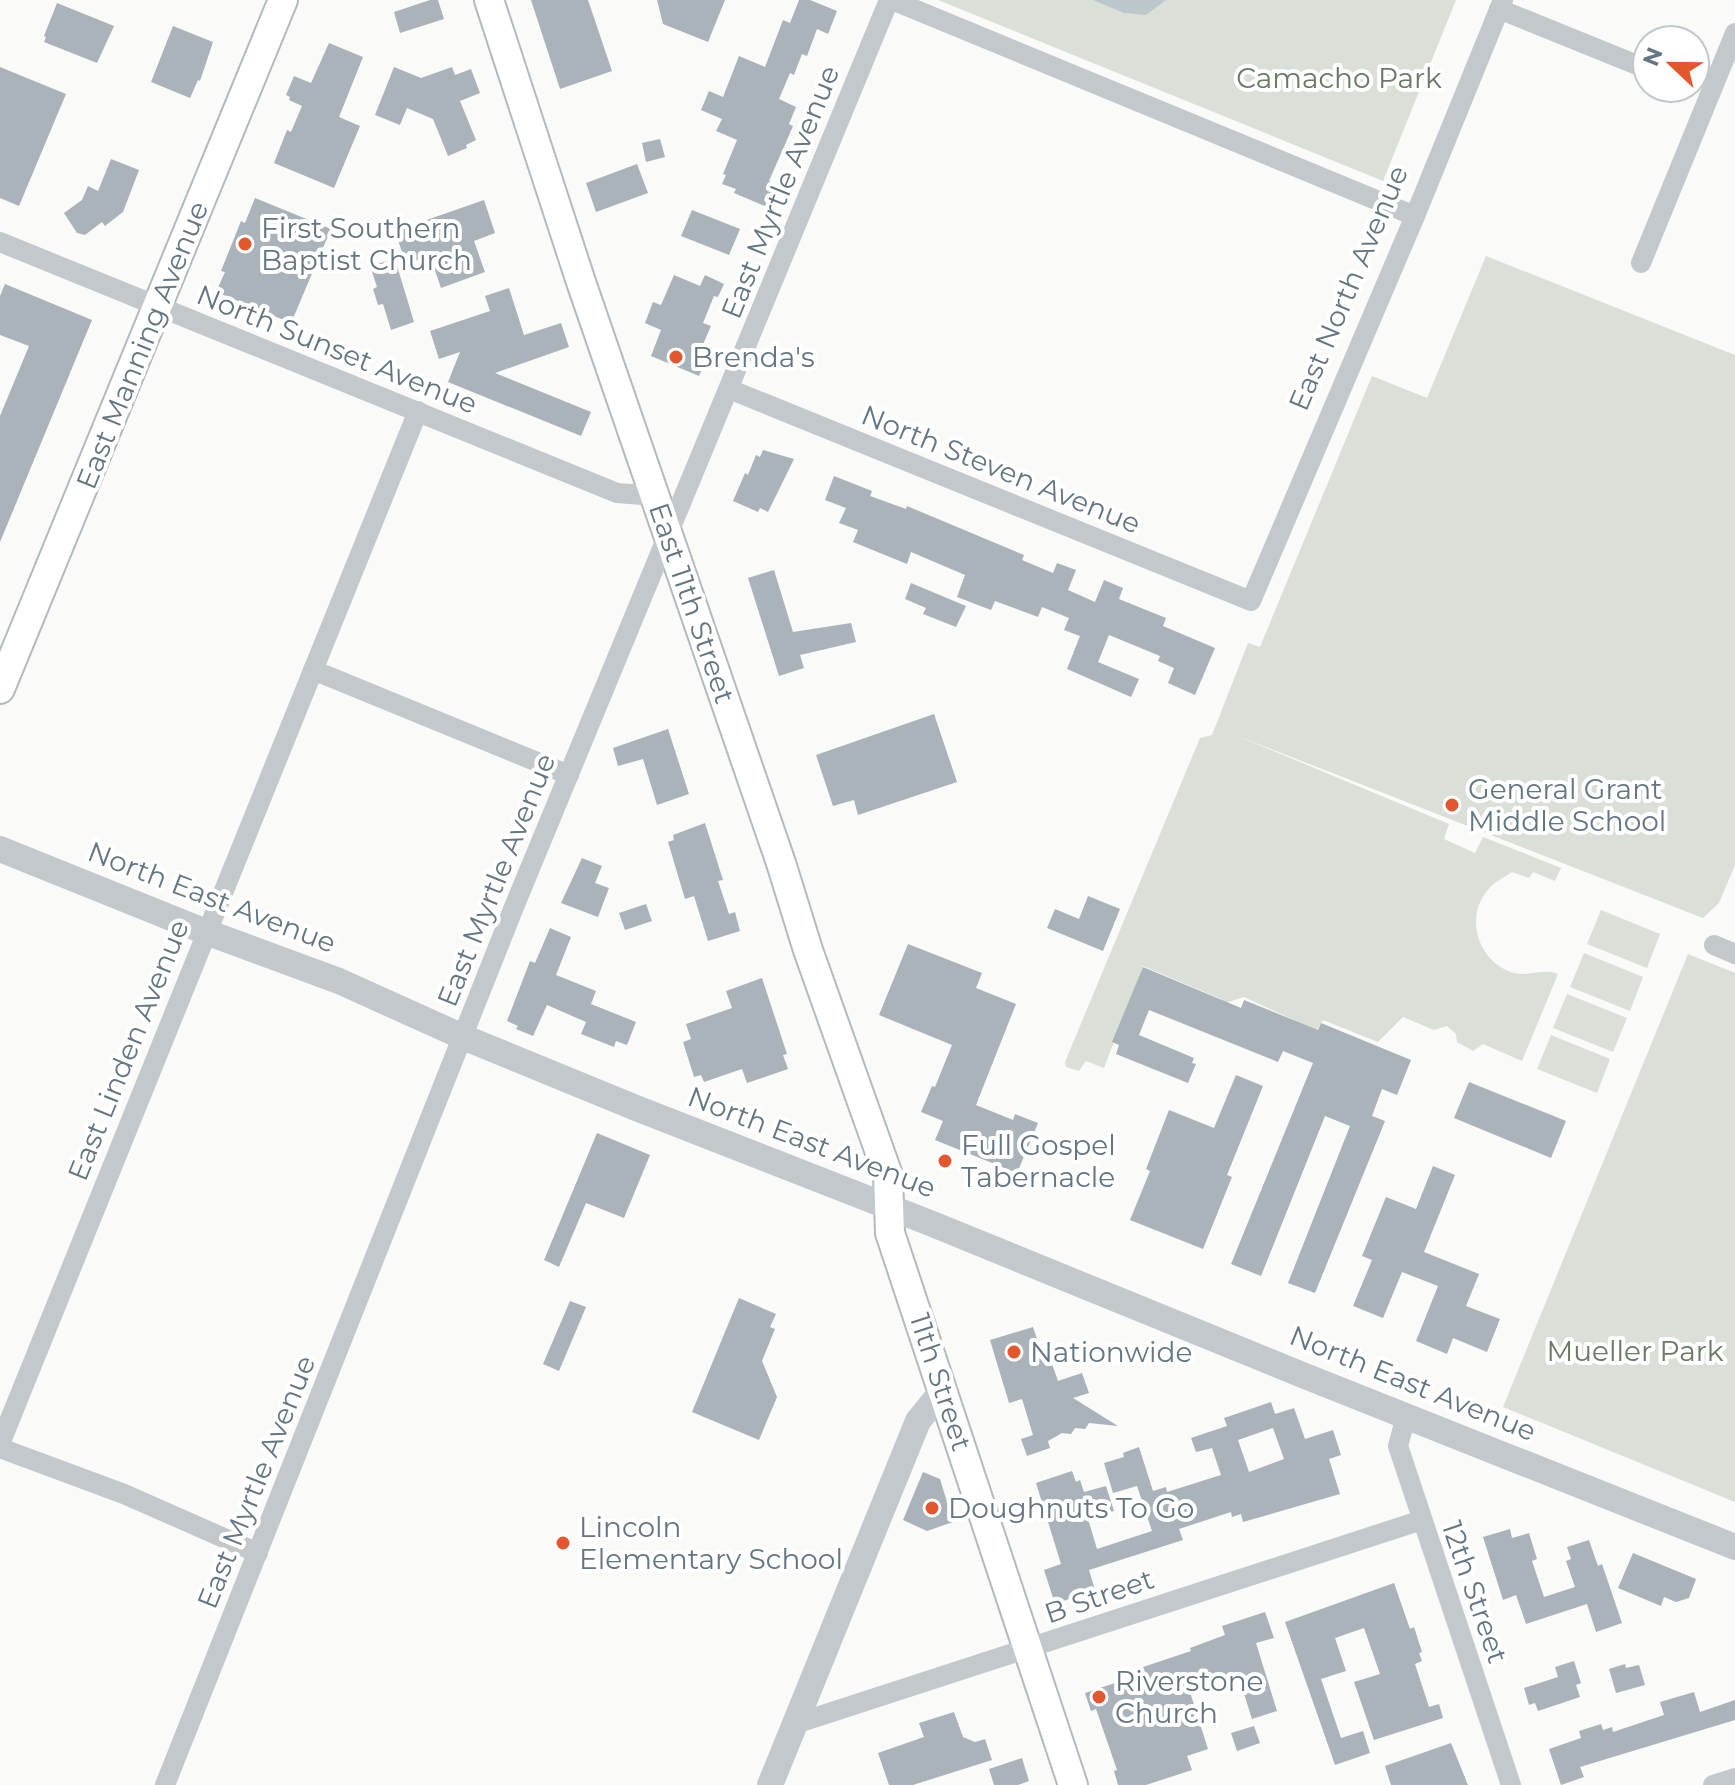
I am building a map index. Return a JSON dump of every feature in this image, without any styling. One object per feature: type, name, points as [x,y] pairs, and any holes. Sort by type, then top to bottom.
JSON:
[{"type":"main road","name":"East Manning Avenue","points":[[0,689],[283,0]]},
{"type":"main road","name":"East 11th Street","points":[[489,0],[581,282],[808,950],[888,1175],[889,1206]]},
{"type":"main road","name":"11th Street","points":[[889,1206],[890,1233],[1073,1785]]},
{"type":"street","points":[[890,0],[1415,216]]},
{"type":"street","name":"East Myrtle Avenue","points":[[165,1785],[621,645],[890,0]]},
{"type":"street","points":[[1501,4],[1631,62]]},
{"type":"street","name":"East North Avenue","points":[[1251,601],[1415,216],[1501,4]]},
{"type":"street","points":[[1711,75],[1735,33]]},
{"type":"street","points":[[1641,263],[1697,104]]},
{"type":"street","name":"North Sunset Avenue","points":[[0,242],[617,493],[655,496]]},
{"type":"street","name":"North Steven Avenue","points":[[729,389],[1251,601]]},
{"type":"street","name":"East Linden Avenue","points":[[0,1446],[418,411]]},
{"type":"street","points":[[313,670],[569,775]]},
{"type":"street","name":"North East Avenue","points":[[0,849],[206,932],[339,981],[463,1037],[636,1108],[889,1206],[1735,1547]]},
{"type":"street","points":[[1714,945],[1735,954]]},
{"type":"street","points":[[770,1785],[918,1421],[944,1389]]},
{"type":"street","name":"12th Street","points":[[1406,1416],[1398,1446],[1511,1785]]},
{"type":"street","points":[[0,1446],[124,1494],[258,1553]]},
{"type":"street","name":"B Street","points":[[795,1724],[1422,1520]]},
{"type":"street","points":[[1713,1785],[1735,1778]]},
{"type":"green space","name":"Camacho Park","points":[[938,0],[1456,0],[1383,181]]},
{"type":"green space","name":"General Grant Middle School","points":[[1486,256],[1735,355],[1735,865],[1719,903],[1703,918],[1235,735],[1449,824],[1444,839],[1475,853],[1483,837],[1561,868],[1555,881],[1533,872],[1529,878],[1512,872],[1487,891],[1477,914],[1476,927],[1484,950],[1502,968],[1520,974],[1558,974],[1522,1061],[1483,1044],[1473,1051],[1457,1042],[1456,1034],[1447,1026],[1434,1030],[1403,1017],[1378,1042],[1323,1020],[1314,1034],[1296,1021],[1244,997],[1228,1002],[1226,1008],[1221,999],[1143,966],[1104,1068],[1086,1061],[1079,1071],[1066,1067],[1065,1062],[1200,738],[1212,735],[1248,643],[1260,647],[1372,376],[1427,398]]},
{"type":"green space","points":[[1601,910],[1660,934],[1647,968],[1587,944]]},
{"type":"green space","points":[[1584,953],[1643,977],[1630,1011],[1570,987]]},
{"type":"green space","name":"Mueller Park","points":[[1688,954],[1735,973],[1735,1502],[1503,1407]]},
{"type":"green space","points":[[1567,994],[1627,1018],[1613,1052],[1553,1028]]},
{"type":"green space","points":[[1551,1035],[1610,1059],[1597,1093],[1537,1069]]},
{"type":"shaded area","points":[[1093,0],[1166,0],[1146,15],[1124,13]]},
{"type":"building","points":[[438,0],[444,19],[400,33],[394,12]]},
{"type":"building","points":[[531,0],[588,0],[612,71],[560,89]]},
{"type":"building","points":[[657,0],[725,0],[708,42],[663,24]]},
{"type":"building","points":[[799,0],[810,0],[837,11],[828,34],[817,29],[807,56],[802,54],[794,75],[790,73],[779,99],[796,107],[789,124],[793,126],[769,181],[782,187],[772,209],[734,193],[736,189],[722,184],[737,140],[716,131],[722,119],[701,110],[709,91],[723,97],[739,56],[765,67],[783,20],[790,23]]},
{"type":"building","points":[[57,3],[114,26],[97,63],[44,42]]},
{"type":"building","points":[[173,26],[213,42],[200,81],[190,98],[151,82]]},
{"type":"building","points":[[329,43],[363,57],[339,117],[360,126],[334,188],[274,163],[287,130],[291,132],[302,106],[289,100],[290,97],[286,95],[294,76],[311,83]]},
{"type":"building","points":[[0,67],[66,94],[19,206],[0,198]]},
{"type":"building","points":[[394,67],[421,78],[452,67],[455,75],[471,69],[480,93],[460,101],[476,140],[466,145],[467,148],[448,156],[433,119],[407,108],[400,125],[375,115]]},
{"type":"building","points":[[660,139],[665,157],[646,162],[642,143]]},
{"type":"building","points":[[111,159],[139,170],[123,212],[105,226],[102,222],[85,235],[77,233],[64,213],[82,200],[88,186],[98,191]]},
{"type":"building","points":[[637,164],[648,193],[596,212],[586,183]]},
{"type":"building","points":[[255,198],[331,229],[291,323],[216,292],[241,221],[245,223]]},
{"type":"building","points":[[484,200],[495,233],[474,241],[485,272],[441,288],[430,256],[406,264],[395,231]]},
{"type":"building","points":[[692,210],[740,229],[729,255],[681,236]]},
{"type":"building","points":[[395,259],[414,322],[391,330],[383,304],[378,305],[373,289],[377,287],[370,266]]},
{"type":"building","points":[[674,275],[700,286],[705,275],[724,284],[718,297],[714,296],[703,323],[711,326],[697,358],[705,362],[699,376],[651,356],[661,330],[645,323],[653,302],[661,305]]},
{"type":"building","points":[[5,284],[92,320],[0,542],[0,416],[29,346],[0,335],[0,296]]},
{"type":"building","points":[[509,288],[524,335],[561,323],[569,347],[495,373],[591,412],[581,436],[448,382],[460,352],[439,359],[430,331],[490,311],[485,296]]},
{"type":"building","points":[[763,450],[794,459],[768,512],[760,508],[758,512],[733,501],[745,473],[748,475],[756,455],[760,457]]},
{"type":"building","points":[[834,476],[872,491],[870,496],[906,509],[907,506],[1024,555],[1022,560],[1053,573],[1057,563],[1076,570],[1068,590],[1095,602],[1104,580],[1123,588],[1119,599],[1166,618],[1163,626],[1215,648],[1195,695],[1168,683],[1174,668],[1158,661],[1160,656],[1109,635],[1098,662],[1139,679],[1131,697],[1067,669],[1080,636],[1064,630],[1069,618],[1042,607],[1038,617],[995,601],[991,610],[957,597],[965,575],[911,552],[907,564],[853,542],[858,530],[839,523],[846,508],[825,500]]},
{"type":"building","points":[[774,570],[793,632],[851,623],[856,642],[800,655],[804,668],[779,676],[748,578]]},
{"type":"building","points":[[911,583],[966,606],[956,627],[923,614],[926,608],[905,599]]},
{"type":"building","points":[[934,714],[957,782],[858,815],[854,800],[833,806],[816,755]]},
{"type":"building","points":[[668,729],[689,794],[657,805],[643,759],[618,766],[613,748]]},
{"type":"building","points":[[705,823],[723,880],[718,881],[729,914],[735,912],[740,931],[708,941],[694,896],[685,899],[668,842],[674,840],[673,835]]},
{"type":"building","points":[[582,858],[602,866],[595,883],[609,888],[598,917],[561,903]]},
{"type":"building","points":[[1088,896],[1120,909],[1103,951],[1047,928],[1055,909],[1079,919]]},
{"type":"building","points":[[646,904],[652,921],[625,930],[619,913]]},
{"type":"building","points":[[550,928],[571,937],[556,975],[596,991],[591,1004],[636,1022],[627,1045],[616,1041],[614,1047],[581,1034],[586,1022],[547,1005],[533,1036],[516,1029],[518,1026],[507,1021],[530,961],[535,963]]},
{"type":"building","points":[[908,944],[982,973],[976,988],[1016,1004],[976,1105],[1013,1120],[1015,1114],[1038,1123],[1017,1173],[935,1140],[943,1121],[921,1112],[952,1045],[879,1015]]},
{"type":"building","points":[[1143,967],[1241,1008],[1244,1000],[1318,1030],[1321,1023],[1411,1060],[1397,1095],[1382,1089],[1372,1116],[1385,1121],[1315,1293],[1288,1283],[1350,1126],[1325,1116],[1261,1276],[1231,1264],[1313,1063],[1283,1051],[1278,1062],[1149,1010],[1139,1035],[1194,1058],[1192,1063],[1196,1064],[1188,1083],[1116,1054],[1119,1045],[1112,1042]]},
{"type":"building","points":[[762,978],[787,1054],[783,1055],[788,1069],[747,1083],[742,1069],[704,1082],[701,1075],[694,1077],[683,1042],[691,1039],[686,1024],[732,1008],[726,991]]},
{"type":"building","points":[[1236,1075],[1263,1086],[1227,1175],[1232,1177],[1203,1249],[1130,1220],[1150,1171],[1146,1169],[1169,1110],[1214,1128]]},
{"type":"building","points":[[1469,1082],[1566,1121],[1551,1158],[1454,1118]]},
{"type":"building","points":[[597,1133],[650,1155],[624,1218],[586,1203],[559,1267],[544,1260]]},
{"type":"building","points":[[1433,1166],[1455,1175],[1424,1252],[1479,1274],[1466,1306],[1500,1319],[1487,1352],[1453,1338],[1447,1354],[1416,1341],[1438,1286],[1402,1272],[1383,1318],[1353,1306],[1372,1260],[1362,1256],[1386,1197],[1416,1209]]},
{"type":"building","points":[[739,1298],[776,1314],[770,1327],[775,1329],[762,1361],[777,1397],[759,1440],[692,1412]]},
{"type":"building","points":[[570,1301],[586,1307],[559,1371],[543,1364]]},
{"type":"building","points":[[1033,1327],[1046,1366],[1052,1364],[1058,1381],[1082,1373],[1089,1393],[1073,1398],[1118,1426],[1089,1423],[1085,1429],[1075,1428],[1071,1434],[1062,1433],[1048,1441],[1050,1448],[1027,1456],[1021,1439],[1033,1435],[1022,1399],[1009,1403],[990,1340]]},
{"type":"building","points":[[1271,1402],[1275,1414],[1294,1408],[1305,1439],[1333,1430],[1341,1455],[1329,1459],[1340,1494],[1243,1522],[1241,1514],[1232,1517],[1231,1512],[1179,1529],[1183,1540],[1089,1570],[1095,1590],[1055,1604],[1044,1570],[1061,1564],[1036,1483],[1072,1471],[1076,1482],[1080,1480],[1084,1492],[1106,1486],[1114,1511],[1088,1519],[1097,1549],[1152,1531],[1137,1486],[1113,1493],[1104,1463],[1124,1457],[1123,1453],[1139,1447],[1153,1491],[1166,1487],[1167,1492],[1221,1475],[1212,1448],[1196,1452],[1191,1438],[1227,1426],[1224,1418]],"holes":[[[1273,1428],[1284,1459],[1249,1472],[1238,1440]]]},
{"type":"building","points":[[923,1472],[940,1479],[953,1522],[927,1531],[903,1520]]},
{"type":"building","points":[[1510,1529],[1512,1538],[1529,1533],[1537,1559],[1532,1561],[1544,1597],[1575,1587],[1566,1561],[1571,1559],[1567,1547],[1589,1540],[1598,1566],[1602,1564],[1622,1623],[1596,1632],[1587,1604],[1526,1624],[1516,1595],[1503,1600],[1483,1537]]},
{"type":"building","points":[[1633,1553],[1696,1579],[1689,1598],[1676,1602],[1664,1597],[1661,1606],[1618,1588]]},
{"type":"building","points":[[1394,1583],[1410,1629],[1414,1627],[1422,1652],[1419,1653],[1422,1661],[1415,1664],[1429,1707],[1439,1704],[1443,1718],[1374,1740],[1354,1682],[1380,1674],[1364,1628],[1335,1638],[1346,1671],[1321,1679],[1341,1738],[1363,1731],[1370,1753],[1335,1765],[1285,1622]]},
{"type":"building","points":[[1265,1612],[1274,1638],[1256,1643],[1277,1711],[1252,1719],[1237,1672],[1189,1689],[1208,1749],[1187,1756],[1192,1770],[1146,1785],[1118,1785],[1114,1771],[1117,1770],[1096,1709],[1091,1711],[1085,1693],[1145,1673],[1143,1667],[1191,1651],[1190,1648],[1225,1635],[1222,1626]]},
{"type":"building","points":[[1574,1661],[1581,1683],[1576,1685],[1580,1697],[1538,1711],[1535,1703],[1529,1705],[1524,1688],[1558,1677],[1555,1667]]},
{"type":"building","points":[[1625,1664],[1626,1668],[1639,1665],[1645,1685],[1616,1693],[1609,1669]]},
{"type":"building","points":[[1694,1692],[1700,1712],[1735,1700],[1735,1720],[1580,1767],[1584,1777],[1561,1785],[1549,1749],[1581,1738],[1579,1731],[1601,1724],[1603,1730],[1612,1727],[1613,1732],[1664,1715],[1660,1702]]},
{"type":"building","points":[[954,1712],[963,1737],[975,1742],[985,1739],[992,1760],[913,1785],[889,1785],[878,1753],[924,1737],[919,1723]]},
{"type":"building","points":[[1254,1726],[1260,1743],[1237,1751],[1231,1733]]},
{"type":"building","points":[[1451,1743],[1468,1785],[1391,1785],[1385,1766]]},
{"type":"building","points":[[1022,1758],[1029,1781],[1018,1785],[994,1785],[989,1769]]},
{"type":"place","name":"First Southern Baptist Church","points":[[245,244]]},
{"type":"place","name":"Brenda's","points":[[676,357]]},
{"type":"place","name":"General Grant Middle School","points":[[1452,805]]},
{"type":"place","name":"Full Gospel Tabernacle","points":[[945,1161]]},
{"type":"place","name":"Nationwide","points":[[1014,1352]]},
{"type":"place","name":"Doughnuts To Go","points":[[932,1508]]},
{"type":"place","name":"Lincoln Elementary School","points":[[563,1543]]},
{"type":"place","name":"Riverstone Church","points":[[1099,1697]]}]
